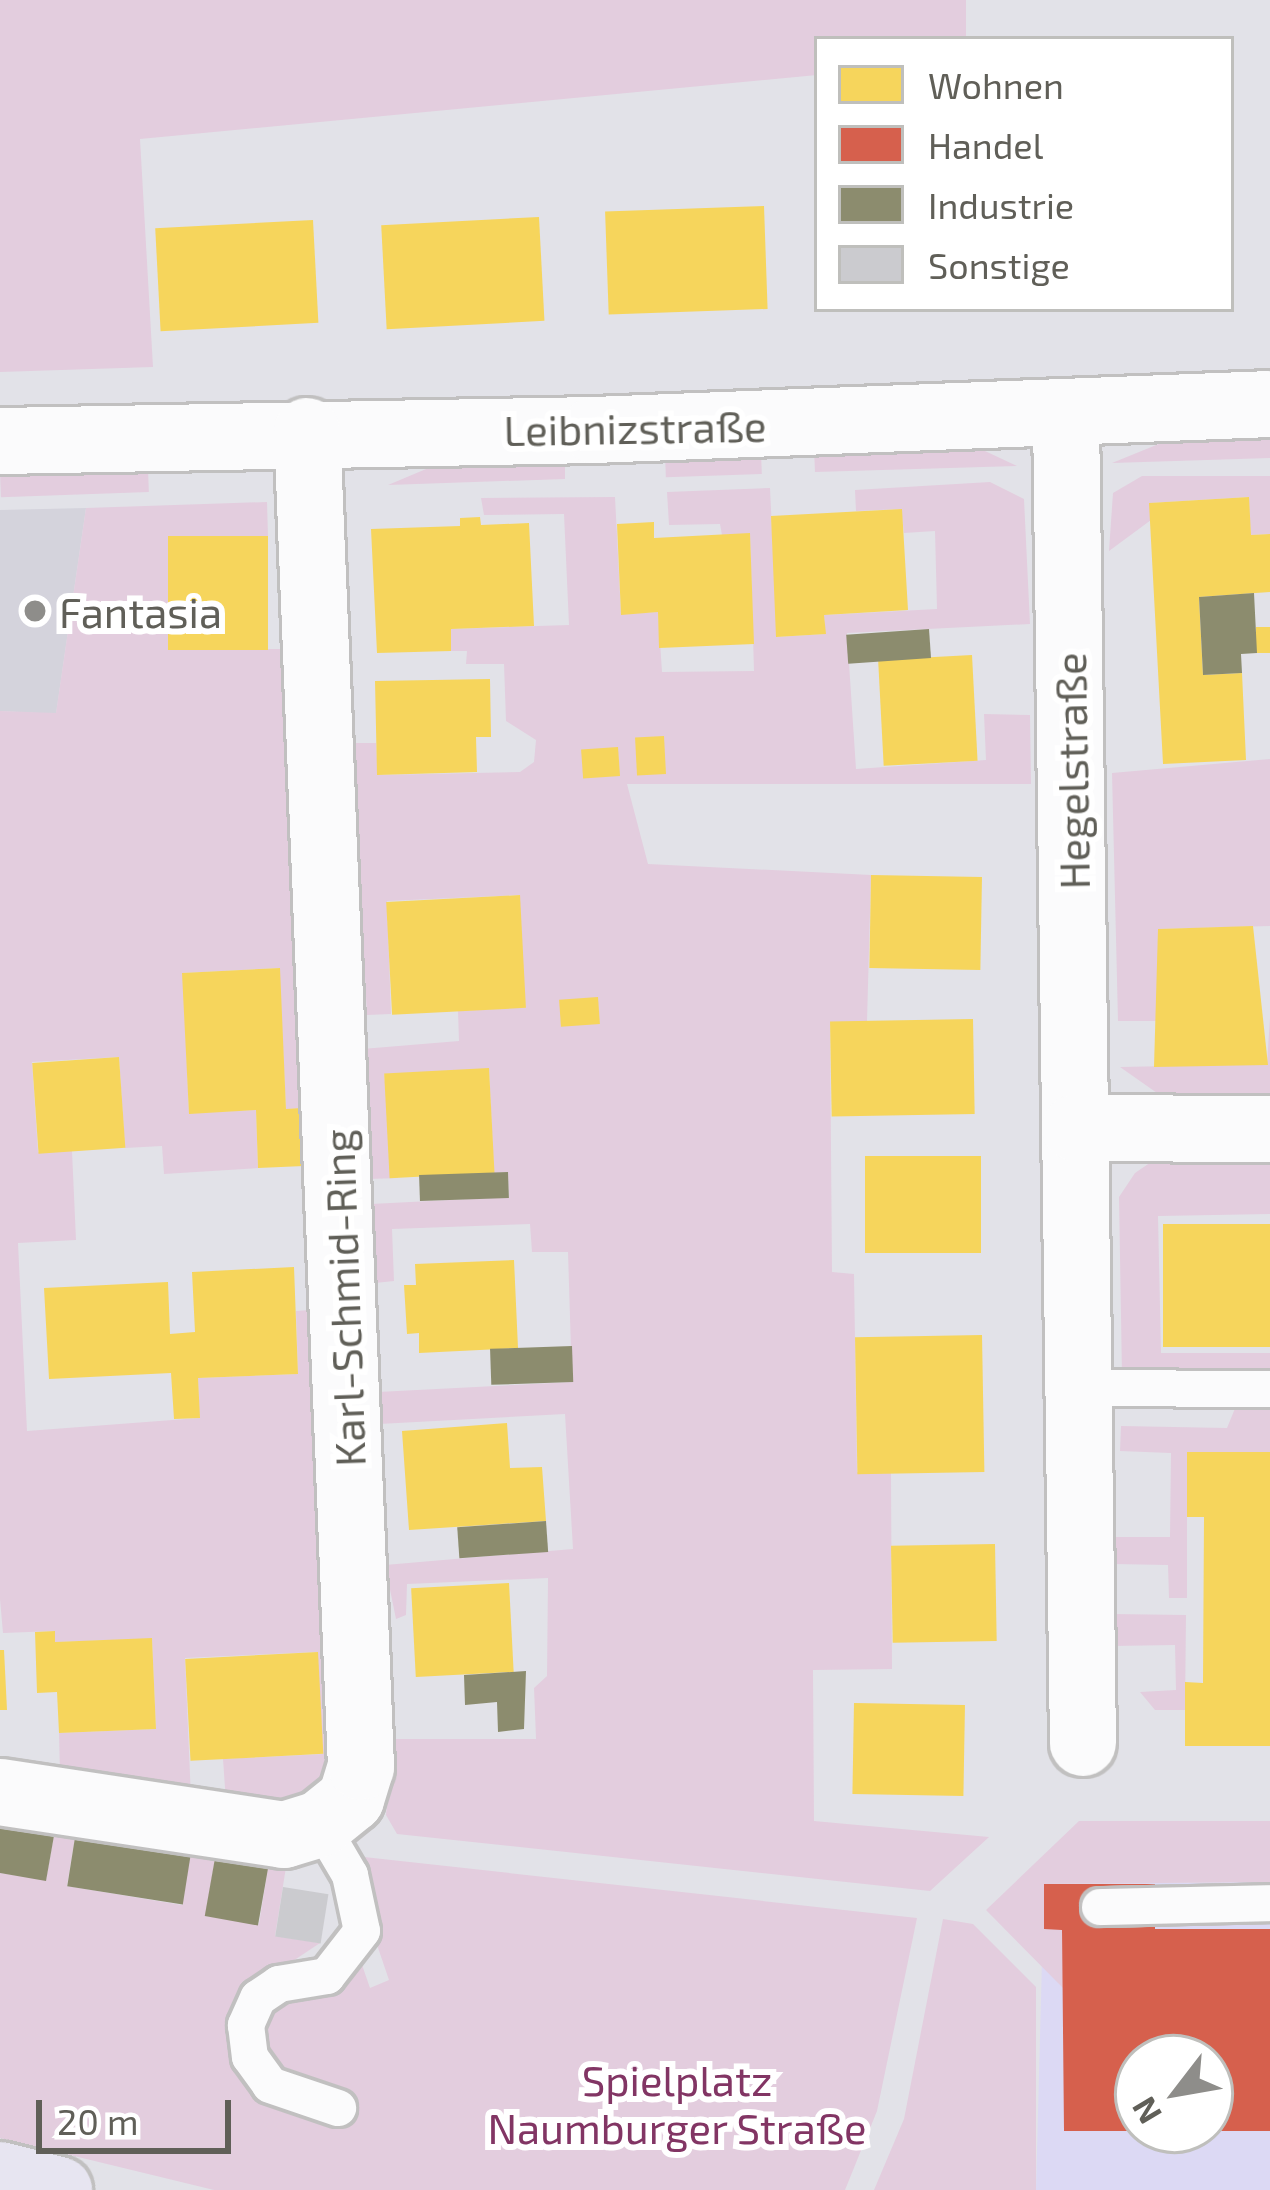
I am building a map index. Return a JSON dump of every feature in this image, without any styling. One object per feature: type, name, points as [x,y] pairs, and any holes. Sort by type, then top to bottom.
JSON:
[{"type":"main road","points":[[0,2175],[59,2190]]},
{"type":"street","name":"Leibnizstraße","points":[[0,441],[1270,404]]},
{"type":"street","name":"Hegelstraße","points":[[1066,413],[1083,1743]]},
{"type":"street","name":"Karl-Schmid-Ring","points":[[307,431],[361,1767],[351,1799],[320,1824]]},
{"type":"street","points":[[1075,1128],[1270,1130]]},
{"type":"street","points":[[0,1792],[231,1831],[284,1835],[320,1824]]},
{"type":"lane","points":[[1078,1388],[1270,1389]]},
{"type":"lane","points":[[320,1824],[350,1875],[362,1931],[327,1976],[278,1984],[258,1998],[246,2025],[250,2057],[270,2085],[338,2108]]},
{"type":"lane","points":[[1100,1907],[1270,1903]]},
{"type":"shaded area","name":"Fantasia","points":[[86,508],[56,714],[0,711],[0,510]]},
{"type":"shaded area","points":[[1270,1882],[1270,2190],[1036,2190],[1044,1884]]},
{"type":"green space","points":[[0,0],[966,0],[966,36],[814,36],[814,75],[140,139],[153,367],[0,372]]},
{"type":"green space","points":[[1270,436],[1270,458],[1112,463],[1171,439]]},
{"type":"green space","points":[[970,444],[1017,466],[815,472],[814,449]]},
{"type":"green space","points":[[761,451],[762,474],[666,477],[665,454]]},
{"type":"green space","points":[[565,457],[565,479],[388,485],[438,464]]},
{"type":"green space","points":[[148,468],[149,492],[1,497],[0,473]]},
{"type":"green space","points":[[1142,476],[1270,476],[1270,534],[1251,535],[1248,497],[1150,503],[1151,520],[1109,551],[1113,493]]},
{"type":"green space","points":[[990,482],[1024,499],[1030,624],[847,633],[856,769],[986,760],[984,714],[1030,715],[1031,784],[627,784],[648,864],[871,875],[867,1022],[830,1022],[832,1272],[854,1274],[857,1472],[891,1472],[892,1669],[813,1670],[814,1821],[989,1837],[930,1891],[397,1834],[386,1815],[393,1739],[536,1739],[534,1688],[547,1676],[548,1578],[407,1584],[406,1615],[396,1619],[385,1565],[573,1549],[565,1414],[379,1424],[378,1392],[572,1382],[568,1252],[532,1252],[530,1224],[392,1229],[394,1281],[375,1283],[371,1204],[509,1197],[508,1172],[494,1173],[489,1069],[384,1074],[398,1178],[369,1179],[362,1049],[459,1041],[458,1011],[525,1007],[519,895],[387,901],[391,1014],[367,1015],[353,743],[376,743],[378,775],[520,772],[534,762],[536,740],[506,721],[504,664],[466,664],[467,651],[451,651],[451,629],[569,625],[564,514],[484,515],[481,498],[615,497],[621,614],[658,612],[662,672],[754,671],[750,534],[722,535],[720,524],[669,525],[667,492],[770,488],[777,637],[825,634],[824,615],[937,609],[935,531],[904,533],[901,509],[856,511],[855,490]]},
{"type":"green space","points":[[267,502],[268,536],[168,537],[169,649],[298,649],[312,1108],[286,1109],[279,968],[183,973],[189,1113],[256,1110],[258,1168],[164,1174],[162,1146],[125,1148],[119,1057],[32,1062],[38,1152],[72,1151],[76,1240],[18,1243],[27,1431],[199,1418],[198,1378],[298,1374],[296,1311],[325,1309],[343,1716],[326,1785],[272,1808],[226,1802],[223,1759],[323,1754],[317,1652],[185,1658],[191,1798],[60,1774],[59,1733],[156,1729],[152,1639],[55,1642],[54,1631],[3,1633],[0,1599],[0,711],[56,713],[86,508]]},
{"type":"green space","points":[[1270,759],[1270,926],[1158,929],[1161,1021],[1118,1021],[1112,773]]},
{"type":"green space","points":[[1270,1018],[1270,1101],[1167,1100],[1120,1067],[1267,1064]]},
{"type":"green space","points":[[1270,1155],[1270,1214],[1158,1216],[1161,1353],[1270,1353],[1270,1375],[1122,1375],[1119,1197],[1135,1173],[1157,1158]]},
{"type":"green space","points":[[1236,1406],[1270,1406],[1270,1452],[1187,1452],[1187,1598],[1169,1598],[1168,1565],[1113,1564],[1113,1537],[1170,1537],[1171,1453],[1120,1451],[1121,1426],[1227,1428]]},
{"type":"green space","points":[[1112,1614],[1186,1615],[1185,1710],[1155,1710],[1140,1692],[1176,1690],[1175,1645],[1112,1646]]},
{"type":"green space","points":[[1079,1821],[1270,1821],[1270,1882],[1044,1884],[1062,1930],[1063,1988],[986,1910]]},
{"type":"green space","name":"Spielplatz Naumburger Straße","points":[[55,1830],[76,1831],[67,1886],[182,1905],[191,1850],[215,1858],[206,1916],[259,1924],[268,1867],[286,1867],[275,1936],[320,1943],[254,1987],[236,2021],[237,2060],[261,2095],[343,2124],[351,2098],[283,2079],[263,2057],[257,2027],[273,2002],[333,1986],[361,1962],[370,1988],[389,1980],[374,1936],[364,1857],[917,1918],[877,2111],[845,2190],[214,2190],[0,2138],[0,1873],[46,1880]]},
{"type":"green space","points":[[943,1919],[973,1924],[1036,1987],[1036,2190],[874,2190],[904,2119]]},
{"type":"building: Wohnen","points":[[764,206],[768,309],[609,314],[605,212]]},
{"type":"building: Wohnen","points":[[539,217],[544,321],[387,329],[381,225]]},
{"type":"building: Wohnen","points":[[313,220],[318,323],[161,331],[155,228]]},
{"type":"building: Wohnen","points":[[1249,497],[1251,535],[1270,534],[1270,592],[1199,597],[1203,675],[1242,673],[1246,760],[1163,764],[1149,503]]},
{"type":"building: Wohnen","points":[[902,509],[908,610],[824,615],[826,634],[776,637],[771,516]]},
{"type":"building: Wohnen","points":[[480,517],[481,525],[529,523],[534,626],[451,629],[451,651],[377,653],[371,529],[460,526],[460,518]]},
{"type":"building: Wohnen","points":[[654,522],[654,538],[750,533],[754,644],[659,648],[658,612],[621,615],[617,524]]},
{"type":"building: Wohnen","points":[[168,536],[268,536],[268,650],[168,650]]},
{"type":"building: Wohnen","points":[[1256,627],[1270,627],[1270,653],[1256,653]]},
{"type":"building: Wohnen","points":[[972,655],[978,761],[884,766],[878,660]]},
{"type":"building: Wohnen","points":[[490,679],[491,737],[476,737],[477,772],[377,775],[375,681]]},
{"type":"building: Wohnen","points":[[664,736],[666,774],[637,775],[635,738]]},
{"type":"building: Wohnen","points":[[618,747],[620,776],[583,779],[581,750]]},
{"type":"building: Wohnen","points":[[871,875],[982,877],[980,970],[869,968]]},
{"type":"building: Wohnen","points":[[520,895],[526,1008],[392,1015],[386,902]]},
{"type":"building: Wohnen","points":[[1253,926],[1268,1065],[1154,1067],[1158,929]]},
{"type":"building: Wohnen","points":[[280,968],[286,1109],[301,1108],[304,1166],[258,1168],[256,1110],[189,1114],[182,973]]},
{"type":"building: Wohnen","points":[[598,997],[600,1024],[561,1027],[559,1000]]},
{"type":"building: Wohnen","points":[[973,1019],[975,1114],[832,1116],[830,1021]]},
{"type":"building: Wohnen","points":[[119,1057],[125,1148],[39,1154],[32,1063]]},
{"type":"building: Wohnen","points":[[489,1068],[494,1173],[390,1178],[384,1073]]},
{"type":"building: Wohnen","points":[[865,1156],[981,1156],[981,1253],[865,1253]]},
{"type":"building: Wohnen","points":[[1163,1224],[1270,1224],[1270,1347],[1163,1347]]},
{"type":"building: Wohnen","points":[[514,1260],[518,1348],[419,1353],[419,1333],[407,1334],[404,1285],[416,1285],[415,1264]]},
{"type":"building: Wohnen","points":[[294,1267],[298,1374],[198,1378],[200,1418],[174,1419],[171,1373],[49,1379],[44,1288],[168,1282],[170,1334],[195,1332],[192,1272]]},
{"type":"building: Wohnen","points":[[982,1335],[984,1472],[857,1474],[855,1337]]},
{"type":"building: Wohnen","points":[[507,1423],[510,1468],[542,1467],[546,1521],[409,1530],[402,1431]]},
{"type":"building: Wohnen","points":[[1187,1452],[1270,1452],[1270,1746],[1185,1746],[1185,1682],[1203,1683],[1204,1517],[1187,1517]]},
{"type":"building: Wohnen","points":[[995,1544],[997,1641],[893,1643],[891,1546]]},
{"type":"building: Wohnen","points":[[509,1583],[514,1672],[416,1677],[411,1588]]},
{"type":"building: Wohnen","points":[[55,1631],[55,1642],[152,1638],[156,1729],[59,1733],[57,1692],[37,1693],[35,1632]]},
{"type":"building: Wohnen","points":[[0,1650],[4,1650],[7,1710],[0,1710]]},
{"type":"building: Wohnen","points":[[318,1652],[323,1754],[191,1761],[185,1659]]},
{"type":"building: Wohnen","points":[[854,1703],[965,1705],[963,1796],[852,1794]]},
{"type":"building: Handel","points":[[1044,1884],[1155,1884],[1155,1929],[1270,1929],[1270,2131],[1234,2131],[1234,2034],[1114,2034],[1114,2131],[1064,2131],[1062,1930],[1044,1929]]},
{"type":"building: Industrie","points":[[1254,593],[1257,653],[1241,654],[1242,673],[1203,675],[1199,597]]},
{"type":"building: Industrie","points":[[929,629],[931,658],[848,664],[846,635]]},
{"type":"building: Industrie","points":[[508,1172],[509,1198],[420,1201],[419,1175]]},
{"type":"building: Industrie","points":[[572,1346],[573,1382],[491,1385],[490,1349]]},
{"type":"building: Industrie","points":[[546,1521],[548,1552],[459,1558],[457,1527]]},
{"type":"building: Industrie","points":[[526,1671],[524,1729],[498,1732],[497,1702],[465,1705],[464,1675]]},
{"type":"building: Industrie","points":[[0,1820],[55,1830],[46,1881],[0,1873]]},
{"type":"building: Industrie","points":[[76,1831],[192,1849],[183,1905],[67,1886]]},
{"type":"building: Industrie","points":[[215,1858],[268,1867],[258,1925],[205,1916]]},
{"type":"building: Sonstige","points":[[283,1887],[328,1894],[321,1944],[275,1936]]},
{"type":"place","name":"Fantasia","points":[[35,611]]}]
